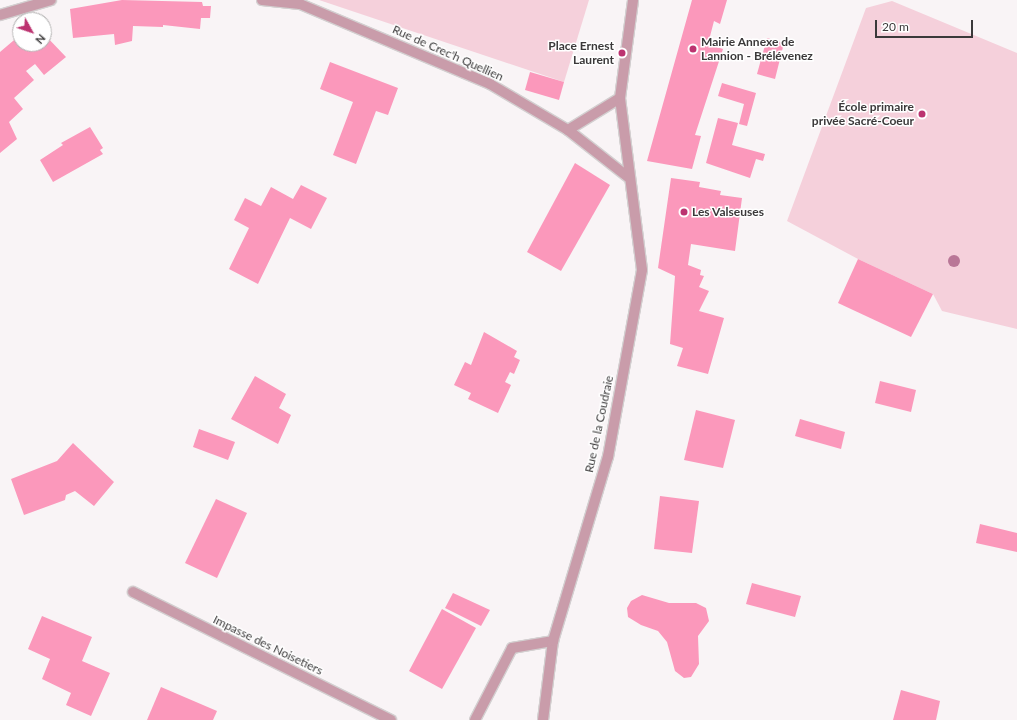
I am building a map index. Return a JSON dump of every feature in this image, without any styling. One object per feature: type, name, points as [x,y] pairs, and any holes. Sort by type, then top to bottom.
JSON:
[{"type":"street","points":[[0,15],[51,0]]},
{"type":"street","name":"Rue de Crec'h Quellien","points":[[262,0],[300,4],[490,84],[568,130],[628,177]]},
{"type":"street","points":[[628,177],[620,98],[633,0]]},
{"type":"street","points":[[568,130],[620,98]]},
{"type":"street","name":"Rue de la Coudraie","points":[[542,720],[553,641],[608,457],[642,270],[628,177]]},
{"type":"street","name":"Impasse des Noisetiers","points":[[133,592],[391,720]]},
{"type":"street","points":[[475,720],[512,648],[553,641]]},
{"type":"shaded area","points":[[319,0],[589,0],[564,82]]},
{"type":"shaded area","name":"École primaire privée Sacré-Coeur","points":[[892,1],[1017,53],[1017,329],[942,311],[933,294],[858,259],[787,221],[866,8]]},
{"type":"building","points":[[122,0],[202,2],[203,6],[211,6],[210,18],[201,18],[200,29],[163,25],[163,27],[133,26],[132,41],[115,45],[114,34],[73,38],[70,9]]},
{"type":"building","points":[[692,0],[727,0],[720,24],[714,21],[708,44],[723,49],[695,135],[701,136],[692,169],[647,161]]},
{"type":"building","points":[[767,38],[784,43],[775,79],[757,74]]},
{"type":"building","points":[[12,42],[12,52],[52,52],[52,42],[66,57],[44,75],[35,64],[26,71],[34,80],[14,98],[23,109],[9,122],[17,139],[0,153],[0,52]]},
{"type":"building","points":[[330,62],[398,88],[388,115],[376,111],[356,164],[333,155],[353,102],[320,89]]},
{"type":"building","points":[[530,72],[564,82],[559,100],[525,90]]},
{"type":"building","points":[[722,83],[756,93],[747,126],[739,124],[744,104],[718,96]]},
{"type":"building","points":[[718,118],[738,123],[732,145],[765,154],[763,161],[756,159],[750,178],[706,163]]},
{"type":"building","points":[[90,127],[103,148],[100,150],[103,154],[53,182],[40,160],[63,145],[61,143]]},
{"type":"building","points":[[575,163],[610,185],[561,271],[527,252]]},
{"type":"building","points":[[671,178],[700,182],[699,187],[721,191],[720,195],[742,198],[735,251],[691,244],[688,265],[701,270],[700,275],[704,276],[699,287],[709,291],[699,311],[724,318],[708,374],[677,366],[683,348],[670,344],[675,276],[658,268]]},
{"type":"building","points":[[301,185],[327,198],[311,229],[290,218],[258,284],[229,269],[249,228],[234,220],[245,198],[261,206],[271,187],[293,199]]},
{"type":"building","points":[[858,259],[933,294],[911,337],[838,303]]},
{"type":"building","points":[[484,332],[517,351],[514,357],[520,360],[514,374],[510,372],[505,382],[511,385],[498,413],[468,399],[471,393],[454,385],[465,362],[471,365]]},
{"type":"building","points":[[255,376],[286,394],[279,408],[291,415],[278,444],[231,419]]},
{"type":"building","points":[[880,381],[916,390],[911,412],[875,403]]},
{"type":"building","points":[[696,410],[735,420],[723,468],[684,460]]},
{"type":"building","points":[[800,419],[845,432],[841,449],[795,436]]},
{"type":"building","points":[[199,429],[235,442],[228,460],[193,447]]},
{"type":"building","points":[[73,443],[114,482],[94,506],[75,491],[66,495],[65,500],[24,515],[11,479],[57,461]]},
{"type":"building","points":[[660,496],[699,501],[692,553],[654,549]]},
{"type":"building","points":[[216,499],[247,513],[217,578],[185,563]]},
{"type":"building","points":[[980,524],[1017,533],[1017,552],[976,543]]},
{"type":"building","points":[[752,583],[801,596],[795,617],[746,604]]},
{"type":"building","points":[[453,593],[490,610],[481,626],[445,608]]},
{"type":"building","points":[[642,595],[669,603],[696,603],[706,608],[709,621],[698,636],[699,664],[691,677],[684,678],[675,671],[667,642],[658,631],[641,625],[628,617],[627,608],[631,601]]},
{"type":"building","points":[[442,609],[476,628],[442,689],[409,671]]},
{"type":"building","points":[[42,616],[92,637],[82,661],[110,673],[91,716],[66,705],[71,693],[42,679],[50,659],[28,649]]},
{"type":"building","points":[[161,687],[217,711],[213,720],[147,720]]},
{"type":"building","points":[[901,690],[940,701],[936,720],[893,720]]},
{"type":"place","name":"Mairie Annexe de Lannion - Brélévenez","points":[[693,49]]},
{"type":"place","name":"Place Ernest Laurent","points":[[622,53]]},
{"type":"place","name":"École primaire privée Sacré-Coeur","points":[[922,114]]},
{"type":"place","name":"Les Valseuses","points":[[684,212]]}]
